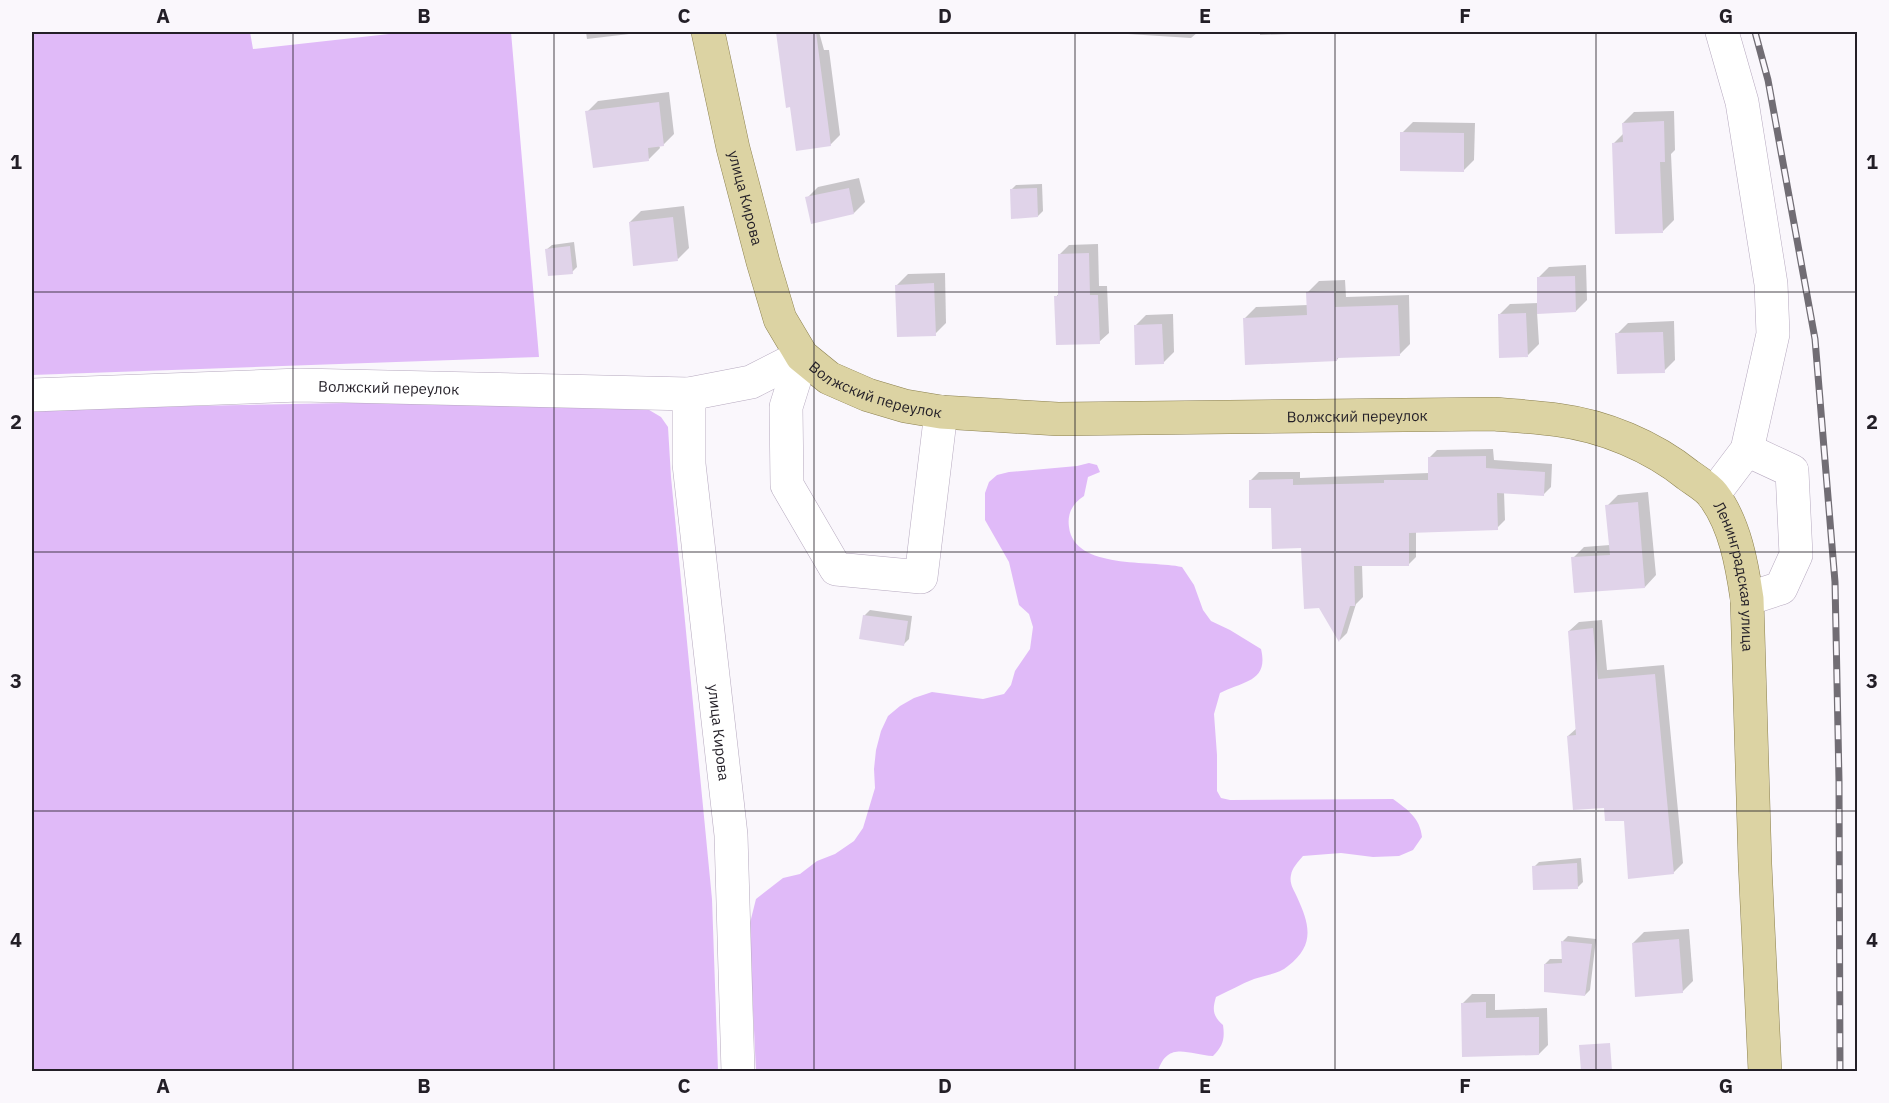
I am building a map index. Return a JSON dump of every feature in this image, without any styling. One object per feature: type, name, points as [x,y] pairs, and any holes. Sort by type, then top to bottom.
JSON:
[{"type":"main road","name":"улица Кирова","points":[[708,32],[733,148],[763,262],[780,319],[802,356]]},
{"type":"main road","name":"Волжский переулок","points":[[802,356],[829,378],[868,395],[905,406],[941,412],[1058,419],[1494,414],[1559,420],[1601,430],[1642,446],[1679,468],[1713,495]]},
{"type":"main road","name":"Ленинградская улица","points":[[1713,495],[1730,526],[1742,561],[1747,599],[1755,864],[1765,1071]]},
{"type":"street","name":"Ленинградская улица","points":[[1713,495],[1747,450],[1773,334],[1771,294],[1742,102],[1722,32]]},
{"type":"street","name":"Волжский переулок","points":[[32,394],[300,385],[689,394],[751,382],[802,356]]},
{"type":"street","points":[[802,356],[786,407],[787,485],[836,569],[921,578],[941,412]]},
{"type":"street","name":"улица Кирова","points":[[689,394],[689,464],[731,836],[738,1071]]},
{"type":"street","points":[[1747,450],[1792,471],[1796,555],[1780,588],[1747,599]]},
{"type":"shaded area","points":[[32,32],[250,32],[253,49],[407,32],[511,32],[539,357],[32,375]]},
{"type":"shaded area","points":[[449,401],[639,404],[661,417],[668,427],[712,899],[718,1071],[32,1071],[32,411]]},
{"type":"shaded area","points":[[1089,463],[1097,465],[1100,472],[1088,477],[1084,496],[1074,505],[1070,513],[1069,527],[1074,541],[1084,550],[1099,557],[1182,567],[1194,585],[1203,610],[1211,621],[1261,649],[1262,660],[1258,674],[1245,683],[1220,693],[1214,714],[1217,791],[1221,798],[1230,800],[1393,799],[1416,820],[1422,837],[1413,850],[1399,856],[1373,857],[1341,853],[1303,856],[1294,867],[1291,878],[1292,887],[1307,926],[1308,934],[1303,950],[1297,958],[1280,971],[1254,979],[1216,997],[1214,1012],[1223,1025],[1224,1034],[1223,1042],[1213,1056],[1173,1052],[1162,1061],[1158,1071],[756,1071],[749,927],[756,899],[783,878],[800,874],[817,861],[835,854],[854,841],[863,828],[875,788],[876,750],[888,716],[914,698],[932,692],[983,699],[1004,694],[1011,685],[1015,671],[1030,649],[1033,627],[1029,614],[1019,605],[1009,562],[985,520],[985,493],[989,482],[997,475]]},
{"type":"building","points":[[776,32],[816,32],[831,146],[796,151],[790,107],[786,108]]},
{"type":"building","points":[[659,102],[664,146],[648,148],[649,161],[593,168],[585,111]]},
{"type":"building","points":[[1664,121],[1665,162],[1660,162],[1663,233],[1615,234],[1612,143],[1623,142],[1622,123]]},
{"type":"building","points":[[1400,132],[1464,133],[1464,172],[1400,171]]},
{"type":"building","points":[[849,188],[854,214],[811,224],[805,197]]},
{"type":"building","points":[[1037,188],[1038,217],[1011,219],[1010,189]]},
{"type":"building","points":[[673,217],[678,261],[633,266],[629,222]]},
{"type":"building","points":[[570,246],[573,274],[548,276],[545,249]]},
{"type":"building","points":[[1089,253],[1090,295],[1098,295],[1100,344],[1056,345],[1054,296],[1058,296],[1058,254]]},
{"type":"building","points":[[1575,276],[1576,312],[1537,314],[1537,277]]},
{"type":"building","points":[[934,283],[936,336],[897,337],[895,285]]},
{"type":"building","points":[[1334,291],[1335,307],[1398,305],[1400,356],[1245,365],[1243,318],[1307,315],[1306,292]]},
{"type":"building","points":[[1526,313],[1528,357],[1499,358],[1498,314]]},
{"type":"building","points":[[1162,324],[1164,364],[1135,365],[1134,325]]},
{"type":"building","points":[[1663,332],[1665,373],[1617,374],[1615,333]]},
{"type":"building","points":[[1486,456],[1486,468],[1545,472],[1544,496],[1497,493],[1498,530],[1409,533],[1409,566],[1354,566],[1355,606],[1350,606],[1339,642],[1319,608],[1304,609],[1301,548],[1272,549],[1271,508],[1249,508],[1249,480],[1293,479],[1293,485],[1428,480],[1428,457]]},
{"type":"building","points":[[1638,502],[1645,588],[1574,593],[1571,557],[1610,555],[1605,505]]},
{"type":"building","points":[[863,615],[908,621],[904,646],[859,639]]},
{"type":"building","points":[[1593,628],[1598,679],[1655,674],[1674,874],[1628,879],[1624,821],[1605,821],[1604,808],[1573,810],[1567,736],[1576,735],[1568,631]]},
{"type":"building","points":[[1577,863],[1578,889],[1533,890],[1532,866]]},
{"type":"building","points":[[1679,939],[1683,993],[1635,997],[1632,943]]},
{"type":"building","points":[[1561,941],[1592,944],[1585,996],[1544,992],[1544,964],[1562,963]]},
{"type":"building","points":[[1486,1002],[1486,1018],[1539,1017],[1539,1055],[1462,1057],[1461,1003]]},
{"type":"building","points":[[1610,1043],[1612,1071],[1581,1071],[1579,1045]]},
{"type":"railway","points":[[1755,32],[1768,80],[1815,339],[1835,582],[1839,781],[1840,1072]]}]
